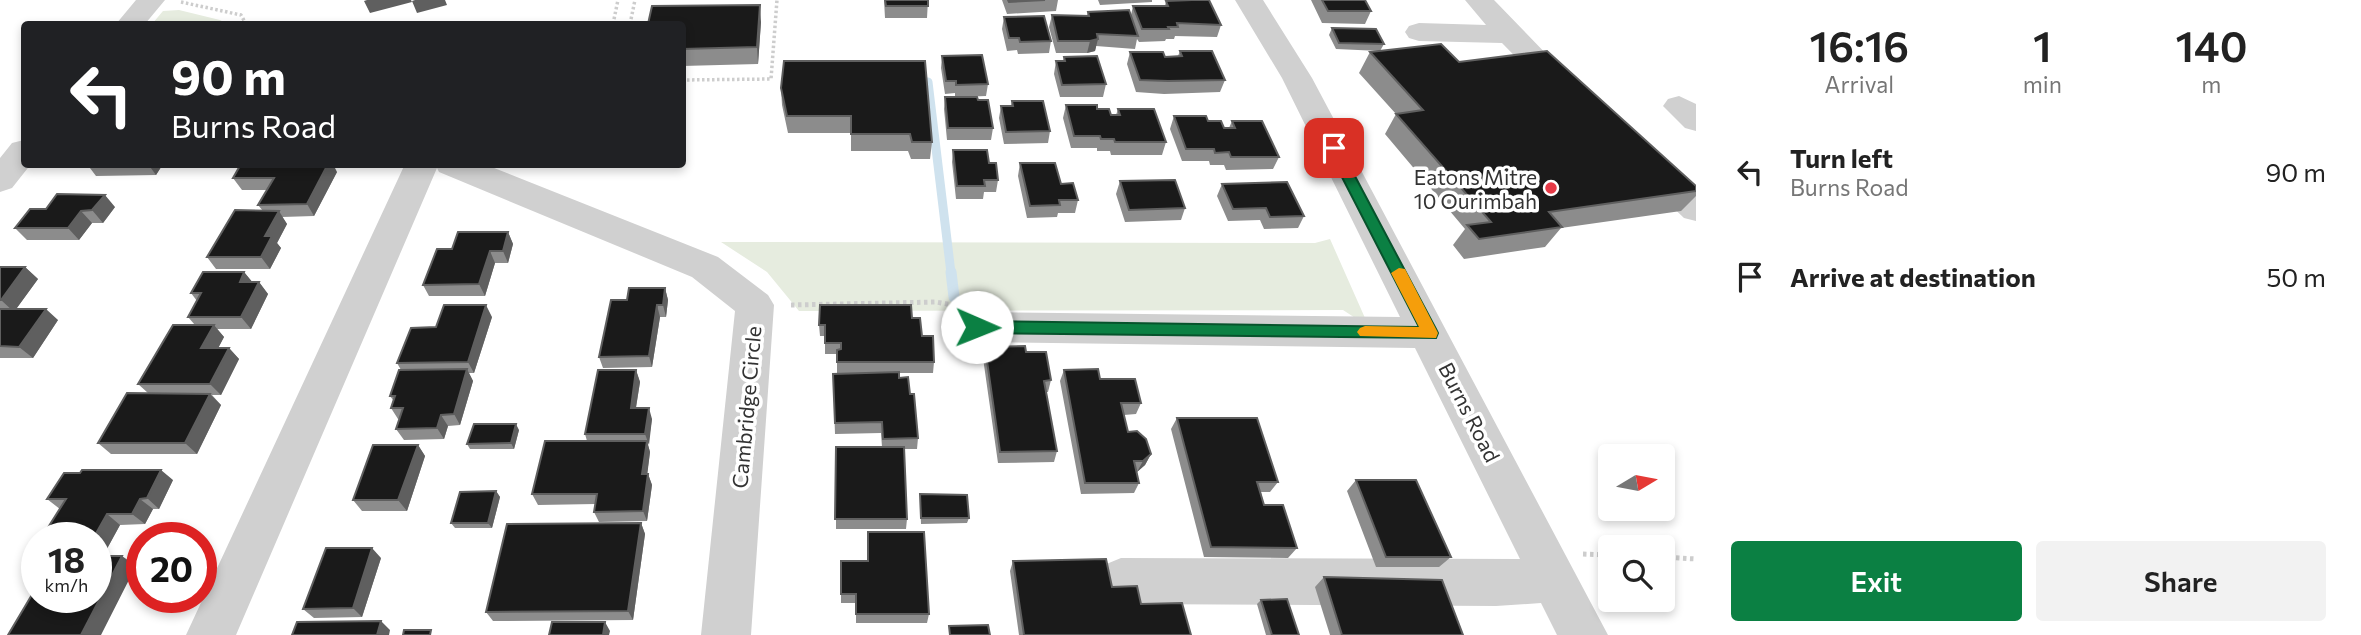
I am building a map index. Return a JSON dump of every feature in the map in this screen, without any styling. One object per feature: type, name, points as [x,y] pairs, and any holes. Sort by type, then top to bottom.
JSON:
[{"type":"street","points":[[133,21],[151,0]]},
{"type":"street","name":"Burns Road","points":[[1249,0],[1297,78],[1583,635]]},
{"type":"street","name":"Burns Road","points":[[1267,0],[1297,78]]},
{"type":"street","points":[[1479,0],[1537,64],[1589,111]]},
{"type":"street","points":[[1419,32],[1510,34]]},
{"type":"street","points":[[1628,146],[1696,209]]},
{"type":"street","points":[[0,180],[21,155]]},
{"type":"street","points":[[211,635],[420,168]]},
{"type":"street","name":"Cambridge Circle","points":[[461,168],[705,267],[755,305],[726,635]]},
{"type":"street","points":[[977,327],[1430,333]]},
{"type":"street","points":[[1121,581],[1496,583],[1555,580]]},
{"type":"path","points":[[174,0],[241,15],[244,21]]},
{"type":"path","points":[[614,21],[618,0]]},
{"type":"path","points":[[631,21],[635,0]]},
{"type":"path","points":[[686,79],[771,79],[777,0]]},
{"type":"path","points":[[1675,558],[1696,559]]},
{"type":"shaded area","points":[[179,10],[222,21],[155,21],[163,11]]},
{"type":"shaded area","points":[[1330,239],[1369,327],[1343,310],[799,311],[767,272],[721,242],[1315,243]]},
{"type":"building","points":[[885,0],[928,0],[928,6],[886,6]]},
{"type":"building","points":[[1008,0],[1045,0],[1009,2]]},
{"type":"building","points":[[1209,0],[1221,25],[1177,23],[1178,27],[1168,27],[1169,29],[1142,29],[1133,6],[1168,6],[1166,1]]},
{"type":"building","points":[[1322,0],[1365,0],[1371,11],[1328,11]]},
{"type":"building","points":[[760,5],[757,47],[686,49],[686,21],[649,21],[652,6]]},
{"type":"building","points":[[1129,10],[1138,36],[1097,34],[1098,39],[1090,41],[1058,41],[1052,15],[1089,16],[1088,12]]},
{"type":"building","points":[[1044,16],[1051,41],[1020,42],[1019,38],[1009,38],[1004,17]]},
{"type":"building","points":[[1332,28],[1376,29],[1384,44],[1339,43]]},
{"type":"building","points":[[1441,44],[1459,62],[1547,51],[1696,186],[1696,191],[1549,212],[1562,227],[1479,239],[1467,225],[1491,222],[1396,114],[1423,110],[1370,52]]},
{"type":"building","points":[[1180,51],[1212,51],[1225,80],[1140,80],[1130,52],[1163,52],[1165,57],[1182,56]]},
{"type":"building","points":[[982,55],[988,84],[956,85],[956,81],[946,81],[942,56]]},
{"type":"building","points":[[1097,56],[1106,84],[1062,85],[1056,61],[1065,61],[1064,57]]},
{"type":"building","points":[[784,61],[925,61],[932,142],[912,142],[910,134],[851,134],[851,116],[787,116],[781,88]]},
{"type":"building","points":[[945,97],[977,97],[978,100],[988,100],[993,128],[948,128]]},
{"type":"building","points":[[1012,101],[1043,101],[1050,131],[1006,132],[1001,106],[1013,106]]},
{"type":"building","points":[[1066,105],[1097,105],[1097,109],[1109,109],[1111,115],[1120,115],[1118,109],[1154,109],[1166,142],[1115,142],[1114,139],[1101,139],[1100,136],[1074,136]]},
{"type":"building","points":[[1174,116],[1206,116],[1208,121],[1221,121],[1224,128],[1235,128],[1232,121],[1262,121],[1279,157],[1231,157],[1229,152],[1215,153],[1214,149],[1186,149]]},
{"type":"building","points":[[953,150],[987,150],[989,163],[996,163],[998,180],[984,180],[985,186],[957,186]]},
{"type":"building","points":[[1020,163],[1055,163],[1061,184],[1073,183],[1078,200],[1059,200],[1060,205],[1030,206]]},
{"type":"building","points":[[239,168],[326,168],[307,204],[258,205],[274,178],[233,178]]},
{"type":"building","points":[[1175,180],[1185,208],[1129,210],[1120,181]]},
{"type":"building","points":[[1287,182],[1304,216],[1270,217],[1266,208],[1233,209],[1222,184]]},
{"type":"building","points":[[57,194],[105,195],[92,210],[81,211],[68,228],[15,228],[30,209],[46,209]]},
{"type":"building","points":[[235,210],[279,211],[265,236],[272,236],[261,257],[207,257]]},
{"type":"building","points":[[458,232],[508,232],[503,251],[490,251],[479,284],[423,285],[437,249],[452,249]]},
{"type":"building","points":[[0,267],[25,267],[1,300],[0,300]]},
{"type":"building","points":[[203,272],[244,272],[240,282],[259,282],[241,317],[188,317],[201,293],[191,293]]},
{"type":"building","points":[[629,288],[665,288],[663,305],[657,305],[649,356],[599,357],[611,300],[627,300]]},
{"type":"building","points":[[444,305],[486,305],[468,362],[397,363],[411,328],[436,327]]},
{"type":"building","points":[[820,305],[911,305],[912,318],[920,318],[922,336],[933,336],[934,362],[837,362],[837,350],[841,349],[841,343],[825,343],[825,325],[819,325]]},
{"type":"building","points":[[0,309],[46,309],[19,347],[0,346]]},
{"type":"building","points":[[173,325],[214,325],[201,348],[229,348],[210,384],[138,384]]},
{"type":"building","points":[[1025,346],[1026,352],[1046,352],[1051,380],[1044,381],[1057,451],[1000,452],[985,347]]},
{"type":"building","points":[[467,369],[454,414],[441,415],[437,428],[396,429],[403,408],[391,408],[395,396],[390,396],[399,370]]},
{"type":"building","points":[[1098,369],[1100,379],[1135,379],[1141,403],[1121,403],[1128,432],[1137,431],[1146,439],[1151,454],[1143,461],[1134,461],[1139,483],[1085,483],[1064,370]]},
{"type":"building","points":[[598,370],[636,370],[631,408],[649,408],[645,434],[585,434]]},
{"type":"building","points":[[899,372],[899,378],[908,377],[910,394],[914,394],[918,438],[883,439],[882,422],[835,423],[833,374]]},
{"type":"building","points":[[127,393],[210,394],[185,443],[98,443]]},
{"type":"building","points":[[1177,418],[1257,418],[1278,482],[1257,482],[1264,505],[1283,505],[1297,548],[1211,547]]},
{"type":"building","points":[[474,424],[516,424],[511,443],[467,444]]},
{"type":"building","points":[[545,441],[647,441],[642,474],[648,474],[643,511],[594,512],[597,494],[532,494]]},
{"type":"building","points":[[373,445],[418,445],[398,500],[353,500]]},
{"type":"building","points":[[836,447],[904,447],[907,519],[835,519]]},
{"type":"building","points":[[82,470],[161,470],[147,498],[140,499],[132,514],[107,514],[102,522],[51,522],[66,499],[47,499],[64,473],[80,473]]},
{"type":"building","points":[[1356,480],[1416,480],[1451,557],[1386,557]]},
{"type":"building","points":[[496,491],[488,523],[451,523],[460,492]]},
{"type":"building","points":[[920,494],[967,495],[969,518],[921,518]]},
{"type":"building","points":[[641,523],[628,611],[486,612],[507,524]]},
{"type":"building","points":[[868,532],[924,532],[929,614],[856,614],[856,594],[841,594],[841,561],[868,561]]},
{"type":"building","points":[[326,548],[372,548],[353,608],[303,609]]},
{"type":"building","points":[[112,556],[122,556],[112,575]]},
{"type":"building","points":[[1106,559],[1112,587],[1137,586],[1141,604],[1182,603],[1191,635],[1024,635],[1013,561]]},
{"type":"building","points":[[1324,577],[1442,580],[1463,635],[1342,635]]},
{"type":"building","points":[[1287,599],[1299,635],[1272,635],[1261,600]]},
{"type":"building","points":[[21,613],[92,613],[81,635],[8,635]]},
{"type":"building","points":[[381,621],[377,635],[292,635],[297,622]]},
{"type":"building","points":[[552,622],[605,622],[603,635],[549,635]]},
{"type":"building","points":[[988,625],[990,635],[950,635],[949,626]]},
{"type":"building","points":[[404,630],[431,630],[430,635],[403,635]]},
{"type":"waterway","points":[[928,82],[951,273]]},
{"type":"waterway","points":[[951,272],[954,297]]},
{"type":"slow traffic","points":[[1365,332],[1430,333],[1399,273]]},
{"type":"place","name":"Eatons Mitre 10 Ourimbah","points":[[1551,188]]},
{"type":"route","points":[[977,327],[1430,333],[1334,148]]}]
